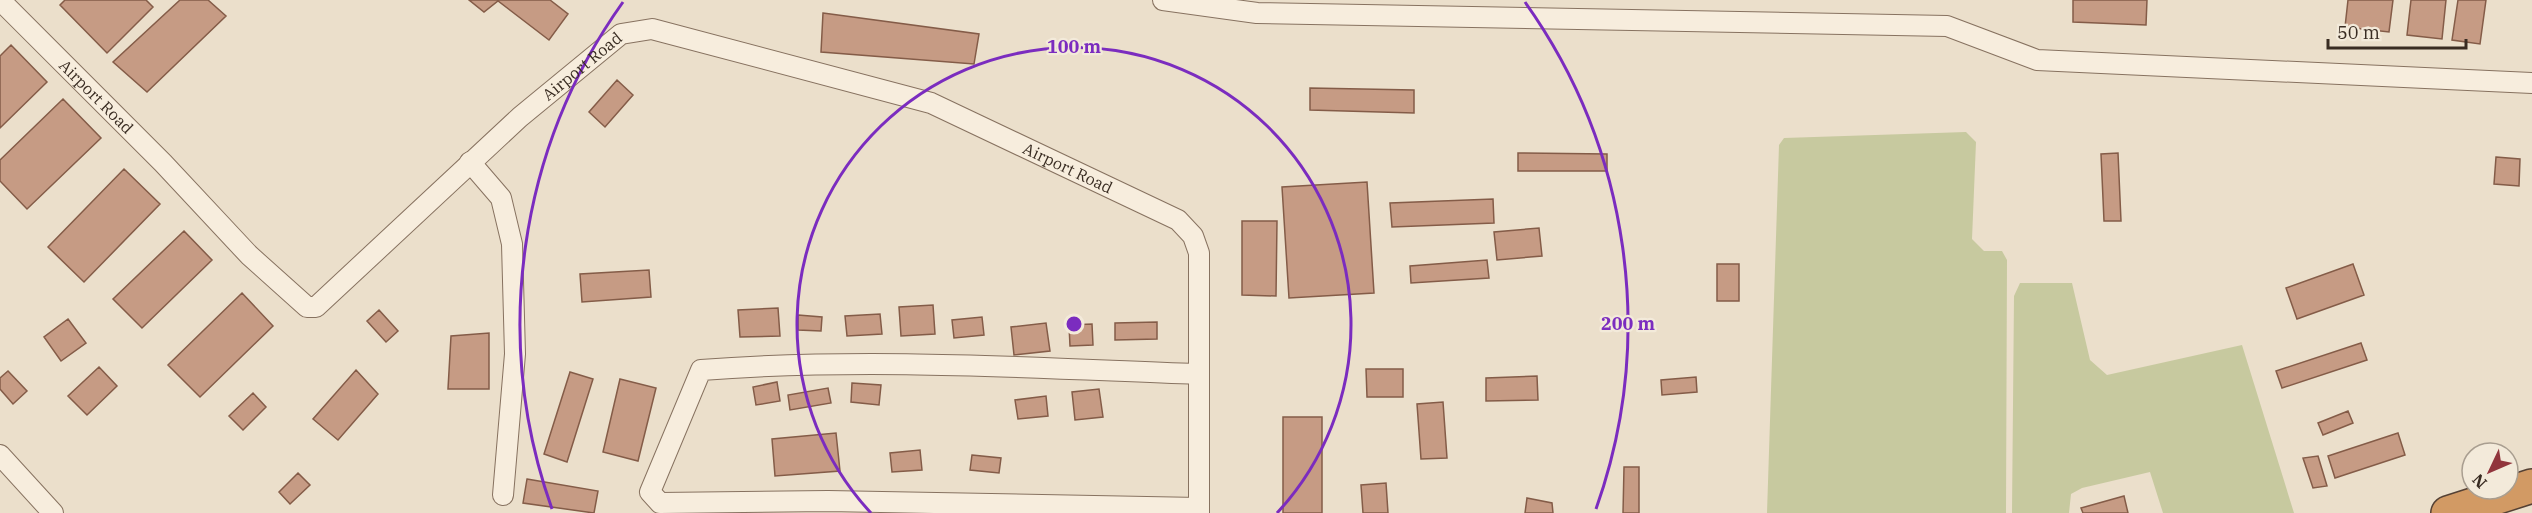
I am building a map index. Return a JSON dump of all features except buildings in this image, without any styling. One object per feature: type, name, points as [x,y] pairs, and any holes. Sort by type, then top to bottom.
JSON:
[{"type":"highway","points":[[2448,513],[2532,486]]},
{"type":"street","points":[[1163,0],[1257,14],[1947,26],[2037,60],[2532,83]]},
{"type":"street","name":"Airport Road","points":[[1,1],[163,163],[249,255],[307,307],[316,307],[470,162],[621,34],[652,29],[932,103],[1178,220],[1193,236],[1198,253],[1199,511]]},
{"type":"street","points":[[470,162],[501,198],[512,244],[515,354],[503,495]]},
{"type":"street","points":[[1197,374],[786,363],[701,370],[650,492],[660,503],[828,501],[1199,511]]},
{"type":"street","points":[[0,455],[53,513]]},
{"type":"green space","points":[[1966,132],[1976,142],[1972,239],[1984,251],[2002,251],[2007,260],[2006,513],[1767,513],[1779,145],[1784,138]]},
{"type":"green space","points":[[2020,283],[2072,283],[2090,360],[2107,375],[2242,345],[2294,513],[2163,513],[2150,472],[2082,488],[2071,494],[2069,513],[2012,513],[2014,296]]}]
